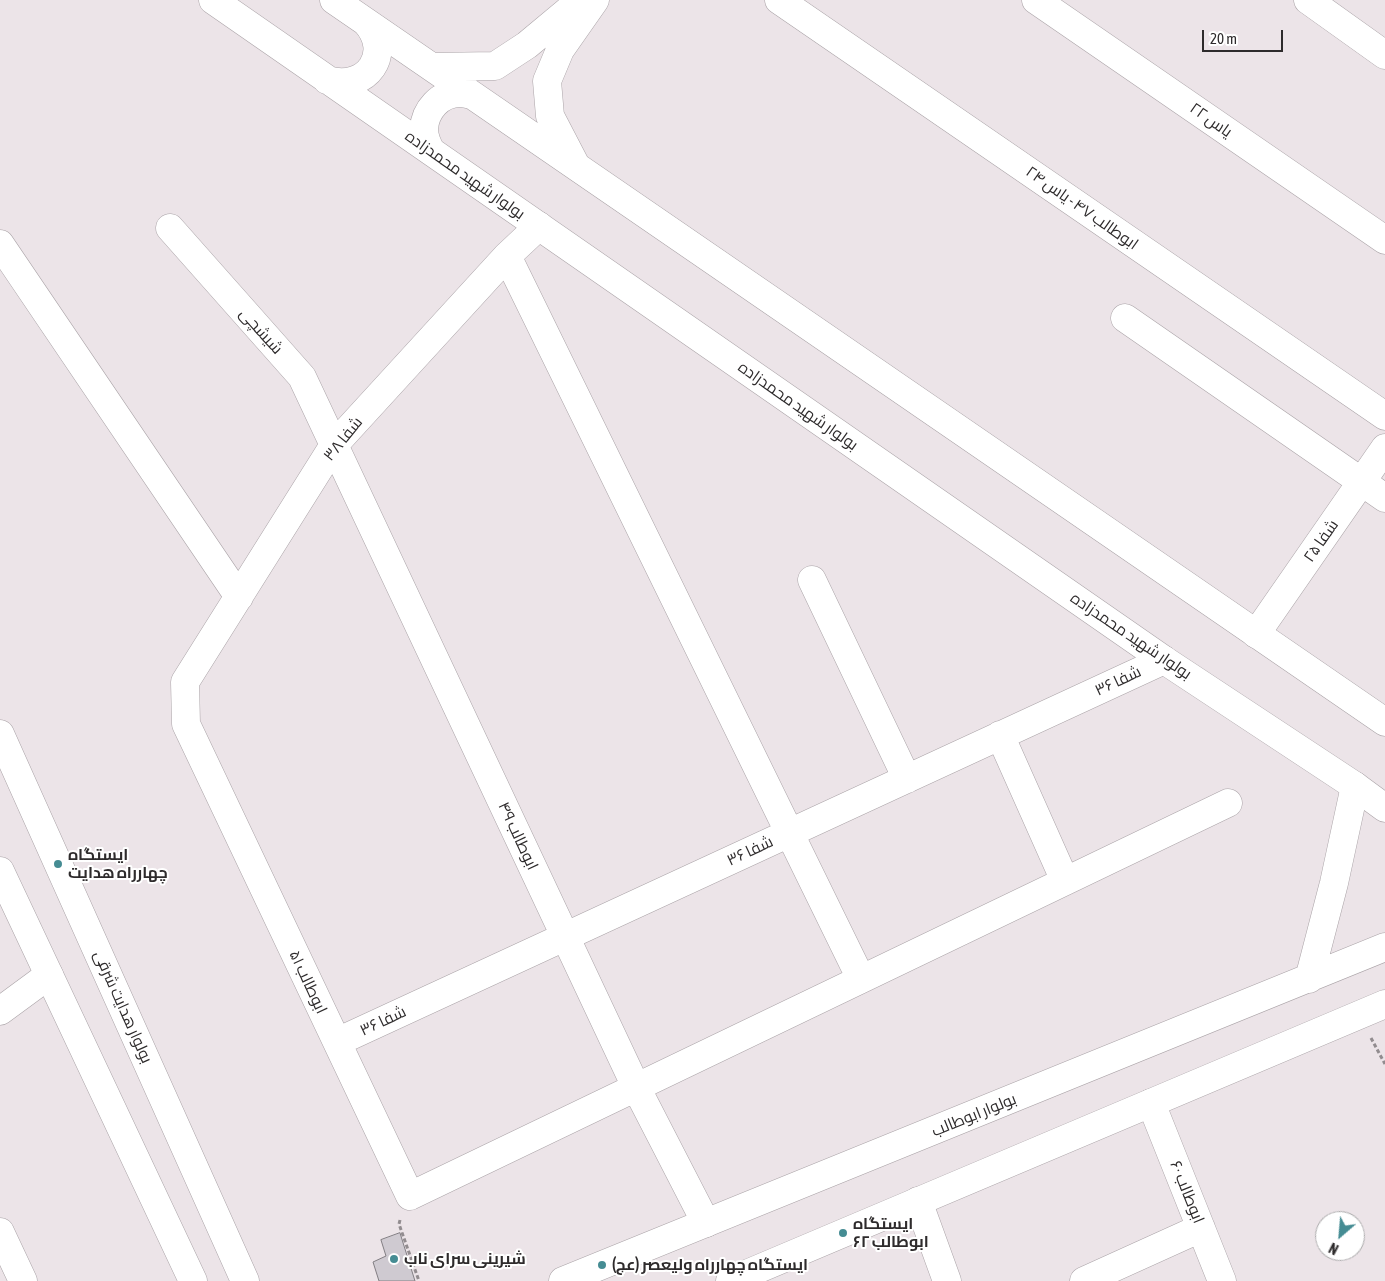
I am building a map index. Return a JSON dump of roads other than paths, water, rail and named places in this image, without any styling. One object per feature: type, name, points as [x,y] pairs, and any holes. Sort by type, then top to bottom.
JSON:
[{"type":"street","name":"بولوار شهید محمدزاده","points":[[213,0],[1164,660],[1355,786],[1385,808]]},
{"type":"street","points":[[334,0],[1385,722]]},
{"type":"street","points":[[432,67],[494,66],[528,45],[581,0]]},
{"type":"street","points":[[575,166],[550,116],[548,81],[560,50],[595,0]]},
{"type":"street","name":"ابوطالب ۴۷ - یاس ۲۴","points":[[780,0],[1385,416]]},
{"type":"street","name":"یاس ۲۲","points":[[1036,0],[1385,240]]},
{"type":"street","points":[[1308,0],[1385,56]]},
{"type":"street","points":[[328,80],[337,82],[356,80],[372,68],[378,49],[376,38],[366,22]]},
{"type":"street","points":[[431,152],[426,142],[424,130],[425,119],[430,109],[438,100],[448,95],[472,94]]},
{"type":"street","name":"شفا ۳۸","points":[[185,682],[334,445],[507,256],[540,226]]},
{"type":"street","name":"شیشچی","points":[[170,228],[302,377],[334,445]]},
{"type":"street","points":[[0,244],[238,597]]},
{"type":"street","points":[[507,256],[861,979]]},
{"type":"street","points":[[1124,318],[1385,498]]},
{"type":"street","name":"ابوطالب ۴۹","points":[[334,445],[636,1087],[706,1223]]},
{"type":"street","name":"شفا ۲۵","points":[[1256,634],[1385,448]]},
{"type":"street","points":[[812,580],[907,779]]},
{"type":"street","name":"شفا ۳۶","points":[[337,1042],[1164,660]]},
{"type":"street","name":"ابوطالب ۵۱","points":[[185,682],[186,724],[410,1196],[636,1087]]},
{"type":"street","name":"بولوار هدایت شرقی","points":[[0,734],[246,1281]]},
{"type":"street","points":[[1000,736],[1066,881]]},
{"type":"street","points":[[1309,979],[1334,883],[1355,786]]},
{"type":"street","points":[[636,1087],[1228,803]]},
{"type":"street","points":[[0,871],[187,1276]]},
{"type":"street","name":"بولوار ابوطالب","points":[[563,1281],[1385,947]]},
{"type":"street","points":[[0,1011],[49,975]]},
{"type":"street","points":[[730,1281],[1385,1004]]},
{"type":"street","name":"ابوطالب ۶۰","points":[[1151,1103],[1222,1281]]},
{"type":"street","points":[[918,1202],[947,1281]]},
{"type":"street","points":[[1084,1281],[1201,1228]]},
{"type":"street","points":[[0,1232],[23,1281]]},
{"type":"place","name":"ایستگاه چهارراه هدایت","points":[[58,864]]},
{"type":"place","name":"ایستگاه ابوطالب ۶۲","points":[[843,1233]]},
{"type":"place","name":"شیرینی سرای ناب","points":[[394,1259]]},
{"type":"place","name":"ایستگاه چهارراه ولیعصر (عج)","points":[[602,1265]]}]
